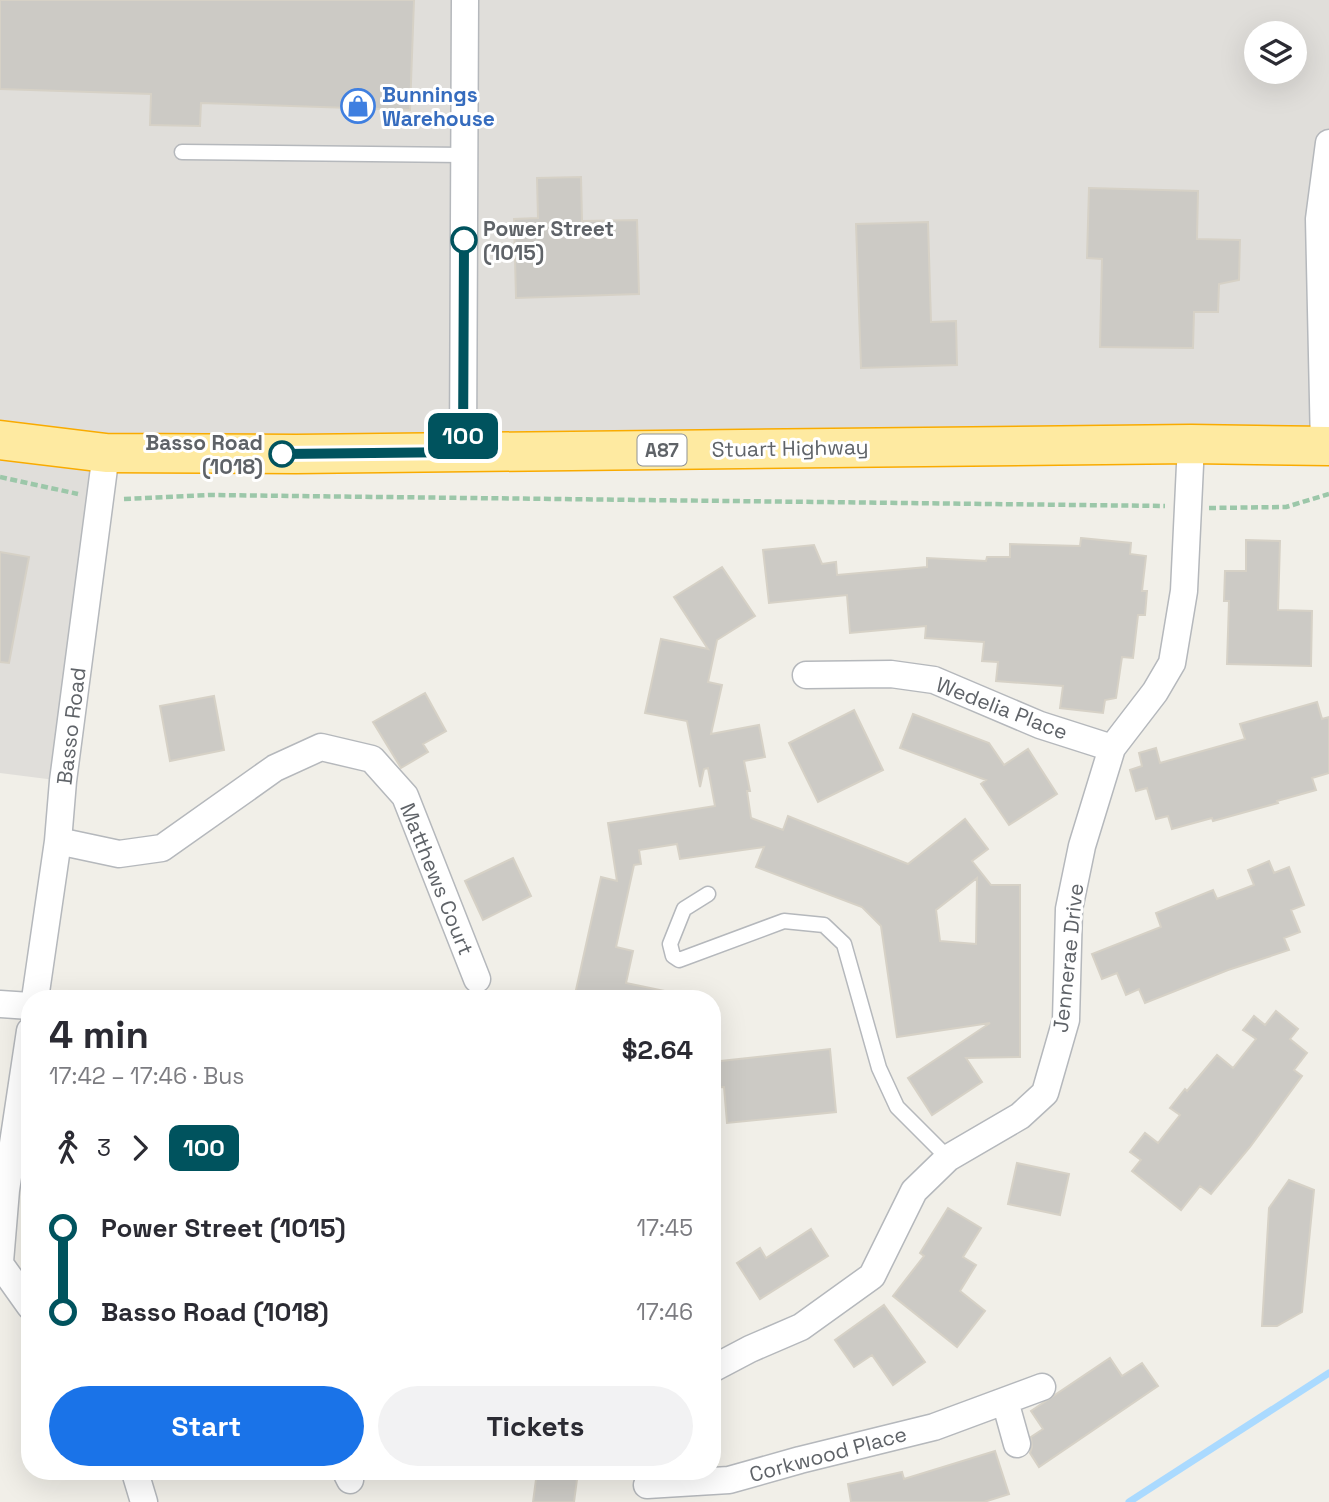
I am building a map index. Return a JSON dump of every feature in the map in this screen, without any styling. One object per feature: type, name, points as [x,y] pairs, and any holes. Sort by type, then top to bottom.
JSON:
[{"type":"highway","name":"Stuart Highway","points":[[0,440],[106,453],[1191,444],[1326,446]]},
{"type":"street","points":[[463,452],[465,0]]},
{"type":"street","points":[[1326,446],[1324,219],[1329,143]]},
{"type":"street","name":"Jennerae Drive","points":[[721,1364],[802,1327],[872,1276],[914,1191],[947,1158],[1020,1116],[1045,1093],[1066,1020],[1069,909],[1082,846],[1112,748],[1155,692],[1172,663],[1184,591],[1191,444]]},
{"type":"street","name":"Basso Road","points":[[36,990],[58,841],[106,453]]},
{"type":"street","name":"Wedelia Place","points":[[806,675],[891,674],[934,680],[1040,725],[1112,748]]},
{"type":"street","name":"Matthews Court","points":[[58,841],[120,853],[162,848],[275,768],[321,747],[372,759],[405,796],[477,979]]},
{"type":"street","points":[[0,1004],[21,1005]]},
{"type":"street","points":[[21,1141],[6,1190],[0,1263],[21,1293]]},
{"type":"street","name":"Corkwood Place","points":[[647,1486],[729,1480],[934,1427],[1042,1387]]},
{"type":"street","points":[[1005,1401],[1017,1444]]},
{"type":"street","points":[[137,1480],[144,1502]]},
{"type":"lane","points":[[182,152],[464,155]]},
{"type":"lane","points":[[708,894],[684,909],[670,944],[673,956],[679,960],[784,921],[824,925],[844,944],[879,1069],[897,1107],[947,1158]]},
{"type":"path","points":[[0,477],[102,499],[223,495],[1286,507],[1329,494]]},
{"type":"shaded area","points":[[0,0],[1329,0],[1329,219],[1324,446],[107,453],[63,781],[0,773]]},
{"type":"building","name":"Bunnings Warehouse","points":[[0,0],[414,0],[410,110],[201,103],[200,126],[150,125],[151,94],[0,89]]},
{"type":"building","points":[[581,177],[582,221],[637,220],[639,294],[516,298],[514,219],[538,218],[537,178]]},
{"type":"building","points":[[1089,188],[1198,191],[1197,239],[1240,240],[1239,280],[1219,284],[1218,312],[1194,312],[1193,348],[1100,347],[1102,259],[1087,258]]},
{"type":"building","points":[[928,222],[931,322],[956,321],[957,365],[861,368],[856,224]]},
{"type":"building","points":[[1081,538],[1131,543],[1130,554],[1146,556],[1142,591],[1147,591],[1145,615],[1138,615],[1133,658],[1122,657],[1116,698],[1105,700],[1103,713],[1060,708],[1063,686],[996,681],[998,662],[982,661],[984,642],[925,638],[926,626],[850,633],[847,595],[769,603],[763,550],[814,545],[822,564],[836,562],[837,575],[927,567],[927,558],[986,561],[987,557],[1010,557],[1010,544],[1080,546]]},
{"type":"building","points":[[1246,540],[1280,541],[1278,610],[1312,611],[1311,666],[1227,664],[1229,601],[1224,601],[1225,571],[1246,571]]},
{"type":"building","points":[[0,552],[29,557],[9,663],[0,662]]},
{"type":"building","points":[[722,567],[755,616],[717,640],[708,682],[722,685],[711,734],[759,725],[765,757],[744,761],[750,791],[747,791],[751,818],[783,830],[788,816],[908,864],[965,819],[988,849],[972,861],[991,885],[1020,885],[1020,1057],[966,1058],[982,1082],[932,1115],[908,1078],[990,1023],[897,1037],[881,926],[862,907],[756,867],[764,847],[680,859],[677,844],[639,850],[641,864],[634,865],[616,947],[633,951],[626,983],[660,990],[576,990],[601,877],[617,881],[608,823],[715,806],[708,768],[704,769],[700,787],[687,721],[645,713],[661,639],[708,649],[674,597]],"holes":[[[977,878],[976,944],[940,941],[936,910]]]},
{"type":"building","points":[[425,693],[446,731],[423,744],[428,752],[401,768],[373,722]]},
{"type":"building","points":[[214,696],[224,750],[170,761],[160,706]]},
{"type":"building","points":[[1317,702],[1322,719],[1329,717],[1329,773],[1312,778],[1316,790],[1213,821],[1212,818],[1172,829],[1168,816],[1156,819],[1147,788],[1136,791],[1130,770],[1142,766],[1139,753],[1156,748],[1160,763],[1245,739],[1240,724]]},
{"type":"building","points":[[854,710],[883,770],[818,802],[789,743]]},
{"type":"building","points":[[913,714],[989,743],[1004,765],[1028,749],[1057,794],[1009,825],[981,784],[986,780],[900,748]]},
{"type":"building","points":[[513,858],[531,896],[483,920],[465,881]]},
{"type":"building","points":[[1269,861],[1274,873],[1289,867],[1304,905],[1291,910],[1300,932],[1284,938],[1289,950],[1228,970],[1145,1003],[1139,989],[1126,995],[1117,973],[1102,979],[1092,954],[1161,927],[1156,913],[1213,890],[1217,899],[1254,885],[1248,870]]},
{"type":"building","points":[[1276,1011],[1298,1029],[1290,1039],[1307,1053],[1294,1070],[1302,1076],[1250,1147],[1211,1194],[1200,1186],[1181,1210],[1132,1171],[1141,1160],[1130,1152],[1145,1133],[1158,1143],[1180,1115],[1170,1108],[1185,1089],[1187,1091],[1217,1055],[1233,1068],[1256,1039],[1243,1030],[1254,1016],[1265,1025]]},
{"type":"building","points":[[830,1049],[836,1112],[727,1123],[724,1087],[721,1087],[721,1061]]},
{"type":"building","points":[[1017,1163],[1069,1174],[1060,1215],[1008,1204]]},
{"type":"building","points":[[1289,1180],[1314,1190],[1302,1312],[1277,1326],[1262,1326],[1269,1208]]},
{"type":"building","points":[[948,1208],[981,1228],[963,1257],[976,1265],[960,1291],[985,1311],[957,1347],[893,1296],[924,1256],[920,1253]]},
{"type":"building","points":[[811,1229],[828,1256],[760,1299],[737,1263],[760,1248],[766,1258]]},
{"type":"building","points":[[884,1305],[925,1362],[893,1385],[872,1355],[854,1367],[835,1340]]},
{"type":"building","points":[[1110,1358],[1122,1376],[1142,1363],[1158,1386],[1039,1467],[1030,1453],[1031,1437],[1043,1429],[1031,1411]]},
{"type":"building","points":[[995,1451],[1009,1494],[984,1502],[851,1502],[848,1484],[902,1472],[904,1479]]},
{"type":"building","points":[[536,1480],[577,1480],[574,1502],[533,1502]]},
{"type":"waterway","points":[[1129,1502],[1329,1373]]},
{"type":"bus line","name":"100","points":[[282,454],[463,452],[464,240]]},
{"type":"place","name":"Bunnings Warehouse","points":[[358,106]]},
{"type":"place","name":"Power Street (1015)","points":[[464,240]]},
{"type":"place","name":"Basso Road (1018)","points":[[282,454]]}]
